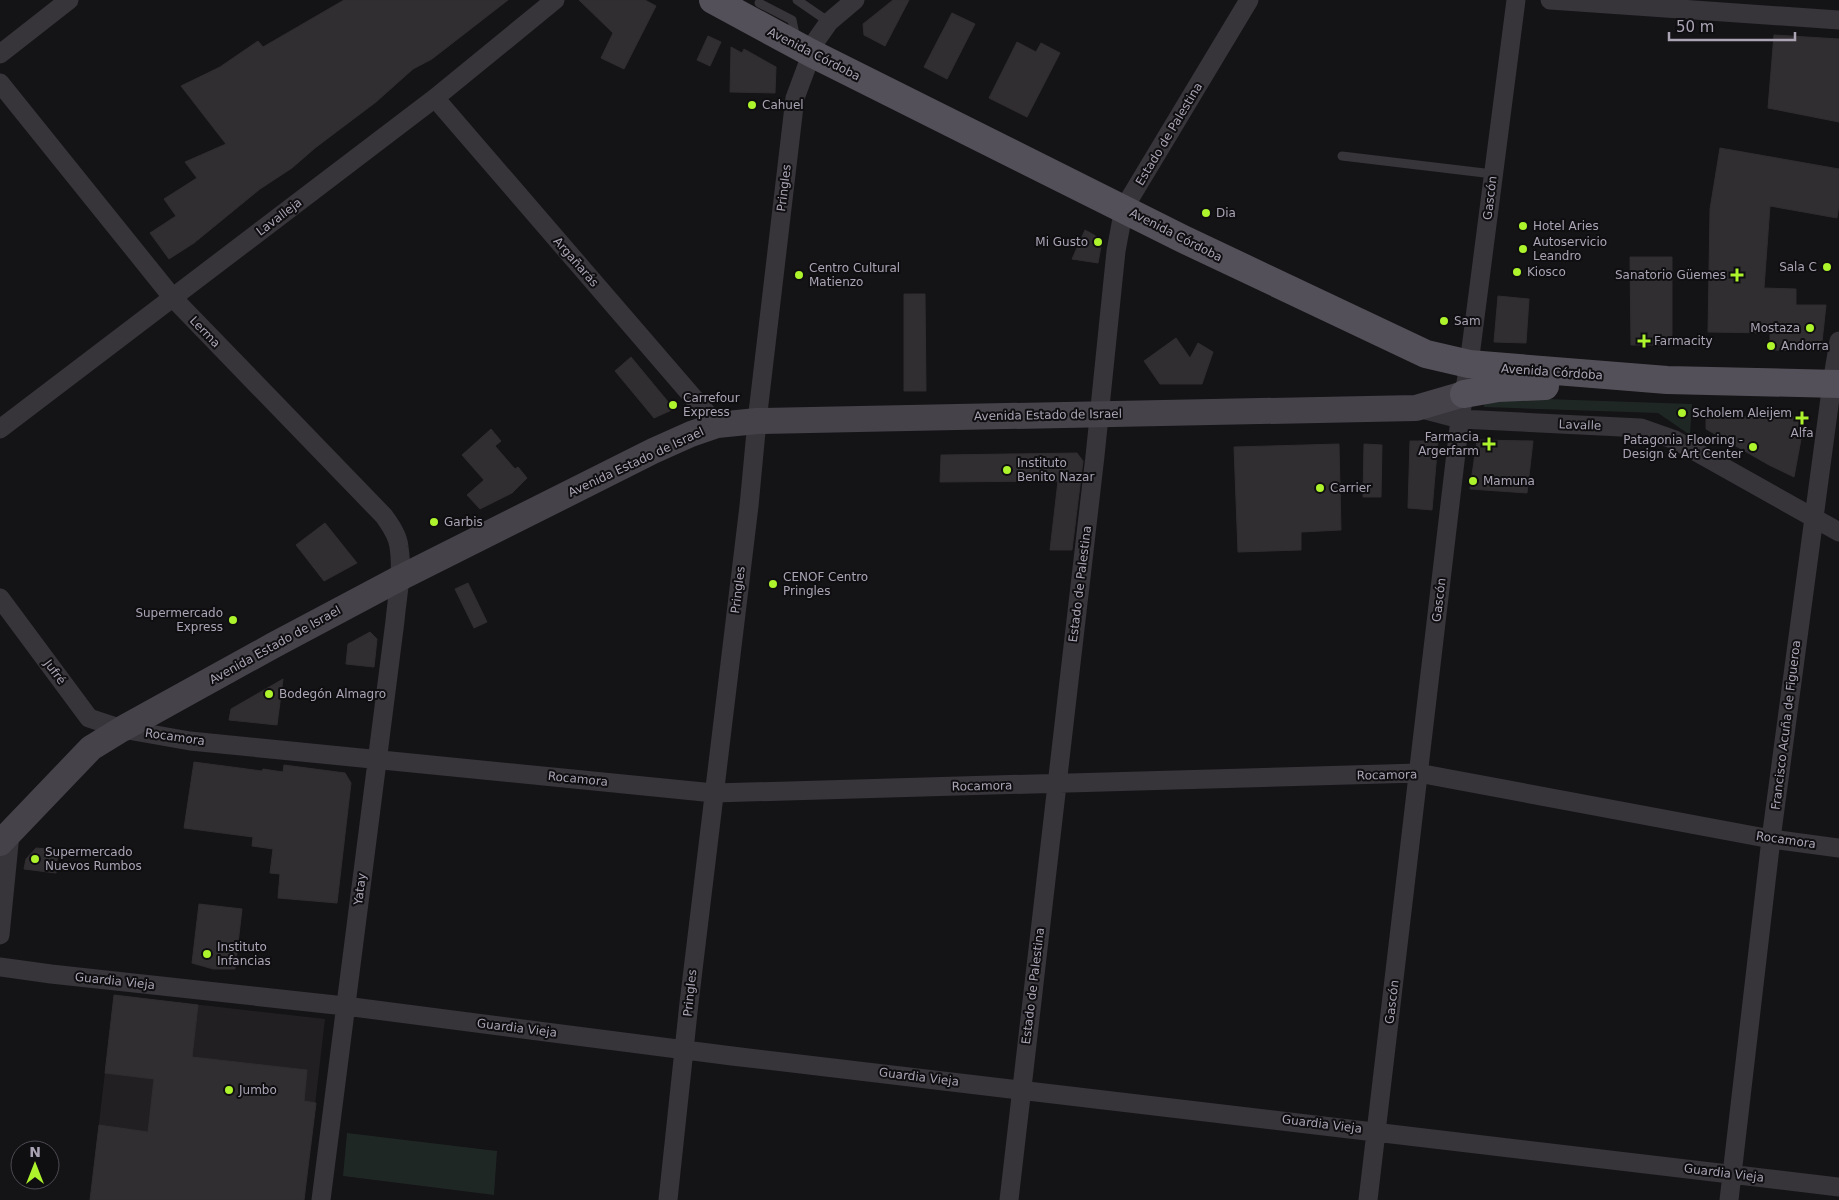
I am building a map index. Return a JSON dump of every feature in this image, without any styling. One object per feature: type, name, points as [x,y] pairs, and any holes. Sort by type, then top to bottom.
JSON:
[{"type":"main road","name":"Avenida Córdoba","points":[[713,0],[754,8],[804,50],[1289,290],[1426,354],[1469,364],[1667,380],[1835,383]]},
{"type":"main road","name":"Avenida Córdoba","points":[[1462,407],[1498,388],[1667,380]]},
{"type":"main road","name":"Avenida Estado de Israel","points":[[5,838],[91,748],[122,729],[274,644],[400,578],[653,451],[717,425],[757,421],[1462,407]]},
{"type":"street","points":[[0,54],[69,0]]},
{"type":"street","name":"Lavalleja","points":[[0,429],[435,98],[555,0]]},
{"type":"street","name":"Pringles","points":[[668,1200],[795,98],[804,50],[817,38],[829,22],[855,0]]},
{"type":"street","name":"Estado de Palestina","points":[[1008,1200],[1095,456],[1116,252],[1124,208],[1249,0]]},
{"type":"street","name":"Gascón","points":[[1368,1200],[1462,407],[1516,0]]},
{"type":"street","points":[[1550,0],[1839,20]]},
{"type":"street","name":"Lerma","points":[[0,83],[173,298],[384,516],[394,531],[399,546],[400,578]]},
{"type":"street","name":"Argañarás","points":[[435,98],[717,425]]},
{"type":"street","name":"Francisco Acuña de Figueroa","points":[[1729,1200],[1772,839],[1814,518],[1835,383],[1839,341]]},
{"type":"street","name":"Lavalle","points":[[1462,407],[1648,429],[1676,440],[1839,532]]},
{"type":"street","name":"Yatay","points":[[321,1200],[400,578]]},
{"type":"street","name":"Jufré","points":[[0,598],[89,718],[122,729]]},
{"type":"street","name":"Rocamora","points":[[122,729],[190,740],[714,793],[1418,773],[1772,839],[1839,848]]},
{"type":"street","points":[[0,935],[5,838]]},
{"type":"street","name":"Guardia Vieja","points":[[0,967],[345,1006],[684,1050],[1839,1186]]},
{"type":"lane","points":[[796,0],[829,22]]},
{"type":"lane","points":[[1342,156],[1493,174]]},
{"type":"shaded area","points":[[1485,397],[1692,404],[1690,435],[1658,413],[1484,407]]},
{"type":"shaded area","name":"Jumbo","points":[[114,995],[325,1019],[304,1200],[90,1200]]},
{"type":"shaded area","points":[[347,1133],[497,1151],[494,1195],[343,1176]]},
{"type":"building","points":[[344,0],[508,0],[432,59],[413,69],[376,102],[315,148],[292,168],[260,189],[194,243],[169,259],[150,233],[176,216],[164,199],[197,178],[185,162],[226,144],[181,86],[220,67],[258,41],[263,47]]},
{"type":"building","points":[[579,0],[645,0],[656,6],[624,69],[601,58],[613,33]]},
{"type":"building","points":[[893,0],[909,0],[885,46],[864,35],[863,24]]},
{"type":"building","points":[[952,13],[975,24],[947,79],[924,67]]},
{"type":"building","points":[[1774,35],[1839,39],[1839,122],[1768,108]]},
{"type":"building","points":[[708,36],[721,42],[710,66],[697,60]]},
{"type":"building","points":[[1017,42],[1036,52],[1041,43],[1060,53],[1027,117],[989,98]]},
{"type":"building","points":[[731,47],[742,53],[744,49],[776,67],[775,93],[730,92]]},
{"type":"building","name":"Sanatorio Güemes","points":[[1720,148],[1839,169],[1837,218],[1770,206],[1764,288],[1796,289],[1796,305],[1826,305],[1821,351],[1770,350],[1770,333],[1708,332],[1710,209]]},
{"type":"building","points":[[1085,230],[1102,241],[1098,263],[1072,259]]},
{"type":"building","points":[[1630,257],[1672,257],[1672,345],[1631,345]]},
{"type":"building","points":[[904,294],[925,294],[926,391],[904,391]]},
{"type":"building","points":[[1498,296],[1529,299],[1526,343],[1494,342]]},
{"type":"building","points":[[1176,338],[1190,358],[1198,343],[1213,352],[1202,384],[1160,384],[1144,361]]},
{"type":"building","points":[[631,357],[674,409],[654,418],[615,371]]},
{"type":"building","points":[[1799,416],[1804,423],[1794,477],[1706,429],[1706,417]]},
{"type":"building","points":[[491,429],[501,441],[495,446],[515,469],[518,467],[527,478],[512,493],[480,509],[467,495],[484,480],[462,455]]},
{"type":"building","points":[[1477,440],[1533,441],[1527,493],[1470,489]]},
{"type":"building","points":[[1410,441],[1438,441],[1432,510],[1408,508]]},
{"type":"building","points":[[1339,444],[1341,530],[1301,532],[1301,550],[1238,552],[1234,447]]},
{"type":"building","points":[[1364,444],[1382,445],[1381,497],[1363,497]]},
{"type":"building","points":[[1077,453],[1083,461],[1072,550],[1050,550],[1058,481],[940,482],[941,455]]},
{"type":"building","points":[[325,523],[357,563],[324,581],[296,545]]},
{"type":"building","points":[[468,583],[487,622],[474,628],[455,589]]},
{"type":"building","points":[[370,632],[377,639],[374,667],[346,664],[348,644]]},
{"type":"building","name":"Bodegón Almagro","points":[[283,679],[277,725],[229,720],[231,709]]},
{"type":"building","points":[[194,762],[262,771],[263,769],[283,772],[284,765],[345,773],[351,783],[337,903],[278,898],[280,874],[270,873],[273,849],[252,846],[253,837],[184,828]]},
{"type":"building","points":[[36,848],[58,850],[56,873],[24,869],[26,859]]},
{"type":"building","points":[[199,904],[242,909],[235,969],[213,969],[192,963]]},
{"type":"building","name":"Jumbo","points":[[114,995],[198,1005],[192,1057],[307,1070],[304,1101],[316,1103],[304,1200],[90,1200],[99,1125],[148,1132],[154,1079],[105,1073]]},
{"type":"place","name":"Cahuel","points":[[752,105]]},
{"type":"place","name":"Dia","points":[[1206,213]]},
{"type":"place","name":"Hotel Aries","points":[[1523,226]]},
{"type":"place","name":"Mi Gusto","points":[[1098,242]]},
{"type":"place","name":"Autoservicio Leandro","points":[[1523,249]]},
{"type":"place","name":"Sala C","points":[[1827,267]]},
{"type":"place","name":"Kiosco","points":[[1517,272]]},
{"type":"place","name":"Centro Cultural Matienzo","points":[[799,275]]},
{"type":"place","name":"Sanatorio Güemes","points":[[1737,275]]},
{"type":"place","name":"Sam","points":[[1444,321]]},
{"type":"place","name":"Mostaza","points":[[1810,328]]},
{"type":"place","name":"Farmacity","points":[[1644,341]]},
{"type":"place","name":"Andorra","points":[[1771,346]]},
{"type":"place","name":"Carrefour Express","points":[[673,405]]},
{"type":"place","name":"Scholem Aleijem","points":[[1682,413]]},
{"type":"place","name":"Alfa","points":[[1802,418]]},
{"type":"place","name":"Farmacia Argerfarm","points":[[1489,444]]},
{"type":"place","name":"Patagonia Flooring - Design & Art Center","points":[[1753,447]]},
{"type":"place","name":"Instituto Benito Nazar","points":[[1007,470]]},
{"type":"place","name":"Mamuna","points":[[1473,481]]},
{"type":"place","name":"Carrier","points":[[1320,488]]},
{"type":"place","name":"Garbis","points":[[434,522]]},
{"type":"place","name":"CENOF Centro Pringles","points":[[773,584]]},
{"type":"place","name":"Supermercado Express","points":[[233,620]]},
{"type":"place","name":"Bodegón Almagro","points":[[269,694]]},
{"type":"place","name":"Supermercado Nuevos Rumbos","points":[[35,859]]},
{"type":"place","name":"Instituto Infancias","points":[[207,954]]},
{"type":"place","name":"Jumbo","points":[[229,1090]]}]
